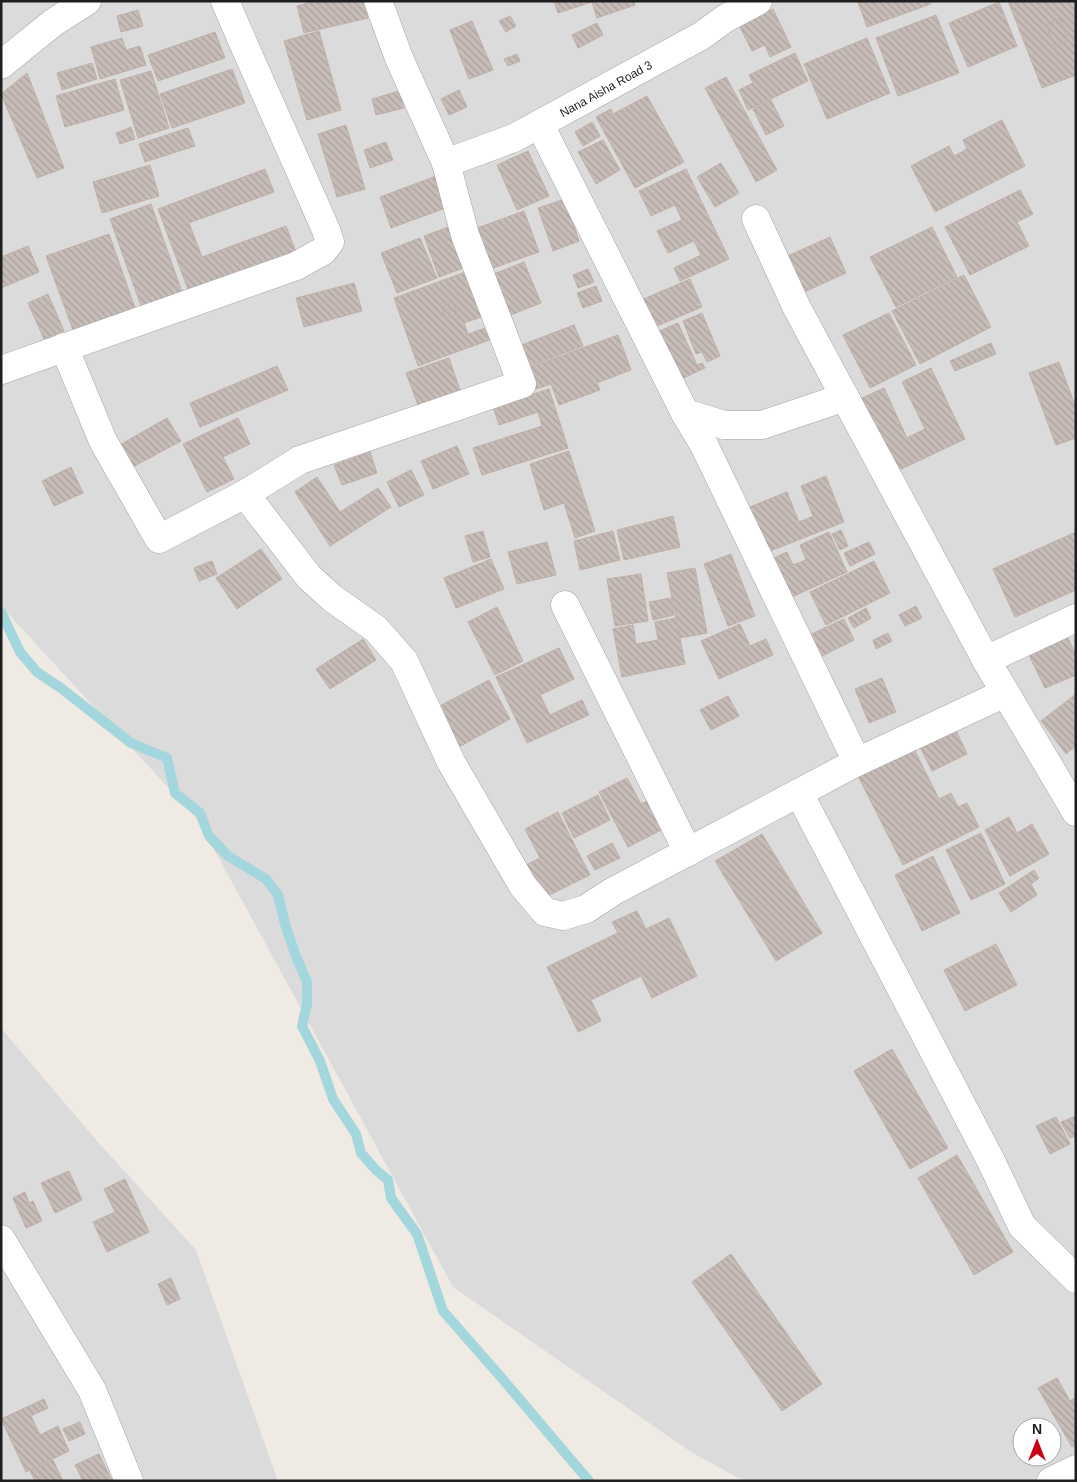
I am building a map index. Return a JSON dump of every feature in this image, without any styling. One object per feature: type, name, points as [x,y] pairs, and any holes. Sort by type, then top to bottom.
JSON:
[{"type":"street","points":[[1,65],[54,22],[87,1]]},
{"type":"street","points":[[1,370],[296,266],[324,251],[330,242],[225,1]]},
{"type":"street","points":[[64,347],[103,441],[159,539],[245,494],[300,460],[522,384],[465,234],[446,163],[399,58],[378,1]]},
{"type":"street","name":"Nana Aisha Road 3","points":[[446,163],[514,138],[540,125],[701,36],[726,18],[758,1]]},
{"type":"street","points":[[540,125],[685,413],[704,446],[857,762]]},
{"type":"street","points":[[756,219],[797,308],[986,660],[1076,812]]},
{"type":"street","points":[[685,413],[724,425],[762,425],[845,397]]},
{"type":"street","points":[[245,494],[309,577],[332,598],[376,629],[404,661],[451,762],[523,886],[545,912],[563,916],[586,909],[612,892],[857,762],[1006,693]]},
{"type":"street","points":[[565,605],[688,852]]},
{"type":"street","points":[[986,660],[1076,618]]},
{"type":"street","points":[[799,793],[991,1161],[1022,1226],[1076,1279]]},
{"type":"street","points":[[1,1239],[92,1390],[129,1481]]},
{"type":"street","points":[[1052,1481],[1076,1469]]},
{"type":"shaded area","points":[[1,1],[1076,1],[1076,1481],[744,1481],[691,1452],[453,1287],[198,820],[1,606]]},
{"type":"shaded area","points":[[1,1028],[97,1141],[196,1250],[278,1481],[1,1481]]},
{"type":"building","points":[[314,1],[364,1],[368,18],[304,33],[297,6]]},
{"type":"building","points":[[554,1],[634,1],[635,5],[597,18],[592,2],[558,13]]},
{"type":"building","points":[[930,1],[931,4],[867,27],[858,2]]},
{"type":"building","points":[[1008,1],[1076,1],[1076,75],[1042,88]],"holes":[[[1060,19],[1068,41],[1055,47],[1046,25]]]},
{"type":"building","points":[[999,2],[1017,46],[968,67],[949,23]]},
{"type":"building","points":[[773,9],[791,47],[770,57],[765,45],[752,51],[739,25]]},
{"type":"building","points":[[138,10],[143,26],[121,32],[117,16]]},
{"type":"building","points":[[936,15],[959,73],[898,96],[876,38]]},
{"type":"building","points":[[510,16],[516,26],[506,32],[499,21]]},
{"type":"building","points":[[1060,19],[1068,41],[1055,47],[1046,25]]},
{"type":"building","points":[[472,21],[493,70],[469,79],[450,30]]},
{"type":"building","points":[[597,23],[603,35],[578,48],[572,35]]},
{"type":"building","points":[[319,31],[341,110],[307,120],[284,41]]},
{"type":"building","points":[[215,32],[225,58],[158,81],[148,55]]},
{"type":"building","points":[[122,38],[126,50],[140,46],[146,65],[100,79],[91,47]]},
{"type":"building","points":[[867,38],[890,93],[827,119],[804,64]]},
{"type":"building","points":[[795,53],[808,81],[748,110],[739,90],[753,83],[749,75]]},
{"type":"building","points":[[517,54],[520,61],[508,66],[504,59]]},
{"type":"building","points":[[92,63],[97,79],[62,90],[57,73]]},
{"type":"building","points":[[232,69],[245,103],[172,128],[160,94]]},
{"type":"building","points":[[151,71],[169,128],[138,138],[120,80]]},
{"type":"building","points":[[27,73],[64,168],[37,178],[1,94]]},
{"type":"building","points":[[726,77],[777,170],[756,182],[705,88]]},
{"type":"building","points":[[115,79],[124,110],[65,127],[56,96]]},
{"type":"building","points":[[459,90],[467,107],[449,115],[441,99]]},
{"type":"building","points":[[399,91],[404,108],[376,115],[372,99]]},
{"type":"building","points":[[647,96],[684,162],[635,188],[596,117],[611,109],[613,114]]},
{"type":"building","points":[[771,100],[784,126],[766,135],[753,109]]},
{"type":"building","points":[[1002,120],[1025,166],[935,212],[911,166],[949,146],[954,156],[967,149],[963,140]]},
{"type":"building","points":[[592,122],[600,136],[583,146],[575,132]]},
{"type":"building","points":[[346,125],[365,189],[337,197],[318,134]]},
{"type":"building","points":[[131,127],[135,139],[120,144],[116,133]]},
{"type":"building","points":[[188,128],[195,146],[145,162],[139,144]]},
{"type":"building","points":[[603,140],[620,170],[596,184],[578,152]]},
{"type":"building","points":[[386,142],[393,160],[370,168],[364,150]]},
{"type":"building","points":[[528,151],[549,196],[517,210],[497,165]]},
{"type":"building","points":[[721,163],[739,193],[715,207],[697,177]]},
{"type":"building","points":[[150,165],[159,196],[102,213],[93,182]]},
{"type":"building","points":[[265,169],[274,192],[189,223],[202,257],[286,226],[296,252],[189,292],[158,209]]},
{"type":"building","points":[[686,169],[729,259],[680,281],[674,268],[701,255],[694,241],[668,253],[657,231],[682,220],[675,205],[651,216],[639,191]]},
{"type":"building","points":[[439,175],[451,206],[391,228],[380,197]]},
{"type":"building","points":[[1020,190],[1033,214],[1017,222],[1029,246],[970,275],[945,227]]},
{"type":"building","points":[[565,199],[579,241],[553,251],[538,208]]},
{"type":"building","points":[[151,204],[182,292],[141,306],[110,219]]},
{"type":"building","points":[[524,211],[539,252],[485,271],[469,231]]},
{"type":"building","points":[[454,225],[469,266],[439,277],[424,236]]},
{"type":"building","points":[[932,227],[957,277],[896,307],[870,257]]},
{"type":"building","points":[[109,234],[135,308],[73,330],[46,256]]},
{"type":"building","points":[[830,237],[846,273],[802,293],[785,257]]},
{"type":"building","points":[[420,238],[437,278],[397,293],[381,253]]},
{"type":"building","points":[[28,246],[39,272],[1,288],[1,257]]},
{"type":"building","points":[[524,262],[541,303],[503,318],[486,277]]},
{"type":"building","points":[[588,269],[594,282],[578,288],[573,275]]},
{"type":"building","points":[[471,270],[487,315],[464,323],[468,334],[491,326],[495,338],[418,366],[394,298]],"holes":[[[453,303],[457,314],[446,318],[442,307]]]},
{"type":"building","points":[[964,275],[991,327],[920,364],[892,311]]},
{"type":"building","points":[[690,279],[702,307],[650,329],[639,301]]},
{"type":"building","points":[[354,283],[362,311],[304,327],[296,298]]},
{"type":"building","points":[[596,286],[602,301],[583,308],[577,293]]},
{"type":"building","points":[[48,294],[64,331],[44,339],[28,303]]},
{"type":"building","points":[[453,303],[457,314],[446,318],[442,307]]},
{"type":"building","points":[[702,313],[720,356],[707,362],[702,352],[696,354],[683,321]]},
{"type":"building","points":[[889,313],[916,365],[870,388],[843,335]]},
{"type":"building","points":[[678,323],[697,365],[702,363],[705,368],[679,380],[657,332]]},
{"type":"building","points":[[574,325],[583,346],[524,368],[516,347]]},
{"type":"building","points":[[618,335],[631,370],[597,383],[600,390],[559,405],[551,384],[533,390],[525,369]]},
{"type":"building","points":[[991,343],[996,354],[955,371],[950,361]]},
{"type":"building","points":[[449,358],[462,396],[420,410],[406,373]]},
{"type":"building","points":[[1059,362],[1076,408],[1076,438],[1056,445],[1029,373]]},
{"type":"building","points":[[277,366],[288,390],[200,427],[190,403]]},
{"type":"building","points":[[931,368],[965,439],[897,471],[862,398],[884,388],[907,438],[925,429],[902,382]]},
{"type":"building","points":[[549,389],[568,448],[482,475],[473,448],[542,426],[538,412],[499,425],[493,407]]},
{"type":"building","points":[[167,418],[181,441],[129,469],[116,447]]},
{"type":"building","points":[[238,418],[250,444],[223,457],[234,479],[207,492],[183,444]]},
{"type":"building","points":[[457,446],[469,474],[433,489],[421,461]]},
{"type":"building","points":[[569,451],[595,531],[575,538],[564,503],[544,510],[530,464]]},
{"type":"building","points":[[370,452],[377,473],[342,485],[334,465]]},
{"type":"building","points":[[71,467],[83,493],[54,506],[42,481]]},
{"type":"building","points":[[411,470],[424,495],[399,507],[387,482]]},
{"type":"building","points":[[826,476],[844,522],[760,555],[742,510],[787,492],[799,522],[813,516],[801,486]]},
{"type":"building","points":[[317,477],[340,512],[378,488],[391,507],[330,546],[295,492]]},
{"type":"building","points":[[673,516],[680,547],[624,560],[617,530]]},
{"type":"building","points":[[841,530],[848,546],[840,550],[832,534]]},
{"type":"building","points":[[483,531],[490,557],[473,562],[465,536]]},
{"type":"building","points":[[613,531],[620,560],[580,570],[574,541]]},
{"type":"building","points":[[829,532],[847,572],[783,601],[765,562],[787,552],[793,565],[806,560],[800,545]]},
{"type":"building","points":[[1076,532],[1076,590],[1015,617],[993,569]]},
{"type":"building","points":[[547,542],[556,575],[517,584],[508,552]]},
{"type":"building","points":[[869,542],[875,554],[850,566],[844,553]]},
{"type":"building","points":[[261,549],[282,579],[237,609],[216,578]]},
{"type":"building","points":[[731,554],[755,616],[728,626],[704,564]]},
{"type":"building","points":[[491,559],[504,589],[456,608],[444,578]]},
{"type":"building","points":[[212,561],[217,574],[199,581],[194,568]]},
{"type":"building","points":[[874,561],[890,593],[826,625],[810,592]]},
{"type":"building","points":[[695,568],[707,633],[680,638],[667,573]]},
{"type":"building","points":[[641,574],[648,621],[615,626],[607,579]]},
{"type":"building","points":[[671,598],[674,615],[653,620],[649,602]]},
{"type":"building","points":[[916,606],[922,618],[905,626],[899,615]]},
{"type":"building","points":[[497,607],[523,661],[495,675],[468,622]]},
{"type":"building","points":[[866,608],[871,618],[854,628],[848,618]]},
{"type":"building","points":[[676,618],[685,664],[622,677],[613,629],[633,625],[636,644],[658,640],[655,622]]},
{"type":"building","points":[[844,619],[854,640],[814,660],[803,638]]},
{"type":"building","points":[[740,624],[750,646],[766,639],[773,655],[719,679],[701,641]]},
{"type":"building","points":[[888,633],[892,641],[876,649],[873,640]]},
{"type":"building","points":[[1067,636],[1076,655],[1076,675],[1045,688],[1028,653]]},
{"type":"building","points":[[363,639],[376,660],[330,689],[316,669]]},
{"type":"building","points":[[559,648],[574,679],[540,695],[550,715],[582,700],[589,715],[527,743],[496,677]]},
{"type":"building","points":[[882,678],[896,712],[869,723],[855,689]]},
{"type":"building","points":[[489,680],[510,719],[455,749],[434,709]]},
{"type":"building","points":[[1076,694],[1076,746],[1066,754],[1041,721]]},
{"type":"building","points":[[728,696],[739,716],[711,730],[700,710]]},
{"type":"building","points":[[953,724],[967,754],[932,771],[917,741]]},
{"type":"building","points":[[912,745],[939,799],[951,793],[958,807],[967,803],[979,827],[903,865],[856,772]]},
{"type":"building","points":[[627,778],[641,804],[647,801],[663,829],[628,847],[599,792]]},
{"type":"building","points":[[598,795],[610,820],[574,838],[562,813]]},
{"type":"building","points":[[558,812],[590,875],[539,900],[522,867],[540,858],[525,829]]},
{"type":"building","points":[[1009,817],[1017,833],[1032,824],[1049,854],[1010,876],[985,830]]},
{"type":"building","points":[[981,833],[1005,884],[971,900],[946,850]]},
{"type":"building","points":[[762,834],[822,933],[776,961],[715,861]]},
{"type":"building","points":[[612,843],[620,858],[595,870],[587,856]]},
{"type":"building","points":[[933,856],[960,913],[922,931],[895,875]]},
{"type":"building","points":[[1034,870],[1039,878],[1031,884],[1037,895],[1011,912],[999,893]]},
{"type":"building","points":[[637,911],[646,929],[669,918],[697,976],[652,998],[641,976],[591,1000],[601,1021],[578,1032],[547,967],[618,933],[612,922]]},
{"type":"building","points":[[996,944],[1017,985],[965,1011],[944,970]]},
{"type":"building","points":[[892,1049],[948,1148],[910,1169],[854,1071]]},
{"type":"building","points":[[1076,1116],[1076,1141],[1074,1136],[1070,1138],[1061,1122]]},
{"type":"building","points":[[1056,1117],[1070,1144],[1050,1154],[1036,1126]]},
{"type":"building","points":[[957,1155],[1013,1252],[974,1275],[918,1178]]},
{"type":"building","points":[[69,1171],[82,1200],[55,1213],[41,1183]]},
{"type":"building","points":[[125,1179],[149,1232],[107,1252],[93,1222],[115,1212],[104,1189]]},
{"type":"building","points":[[25,1192],[29,1203],[33,1201],[42,1221],[26,1228],[13,1198]]},
{"type":"building","points":[[731,1254],[822,1384],[782,1411],[692,1282]]},
{"type":"building","points":[[171,1278],[180,1299],[167,1305],[158,1284]]},
{"type":"building","points":[[1057,1378],[1070,1401],[1076,1397],[1076,1444],[1072,1447],[1062,1430],[1062,1417],[1055,1417],[1038,1388]]},
{"type":"building","points":[[44,1399],[48,1408],[31,1416],[40,1435],[58,1426],[69,1451],[26,1472],[1,1419]]},
{"type":"building","points":[[80,1422],[85,1434],[69,1441],[63,1429]]},
{"type":"building","points":[[99,1454],[112,1481],[83,1481],[75,1465]]},
{"type":"building","points":[[53,1460],[63,1481],[35,1481],[30,1471]]},
{"type":"waterway","points":[[1,612],[20,652],[37,672],[61,688],[131,743],[167,758],[175,793],[200,813],[209,836],[228,856],[266,879],[278,895],[285,924],[307,982],[307,1004],[302,1026],[320,1061],[333,1099],[356,1134],[361,1153],[388,1180],[391,1198],[417,1234],[443,1311],[589,1481]]}]
